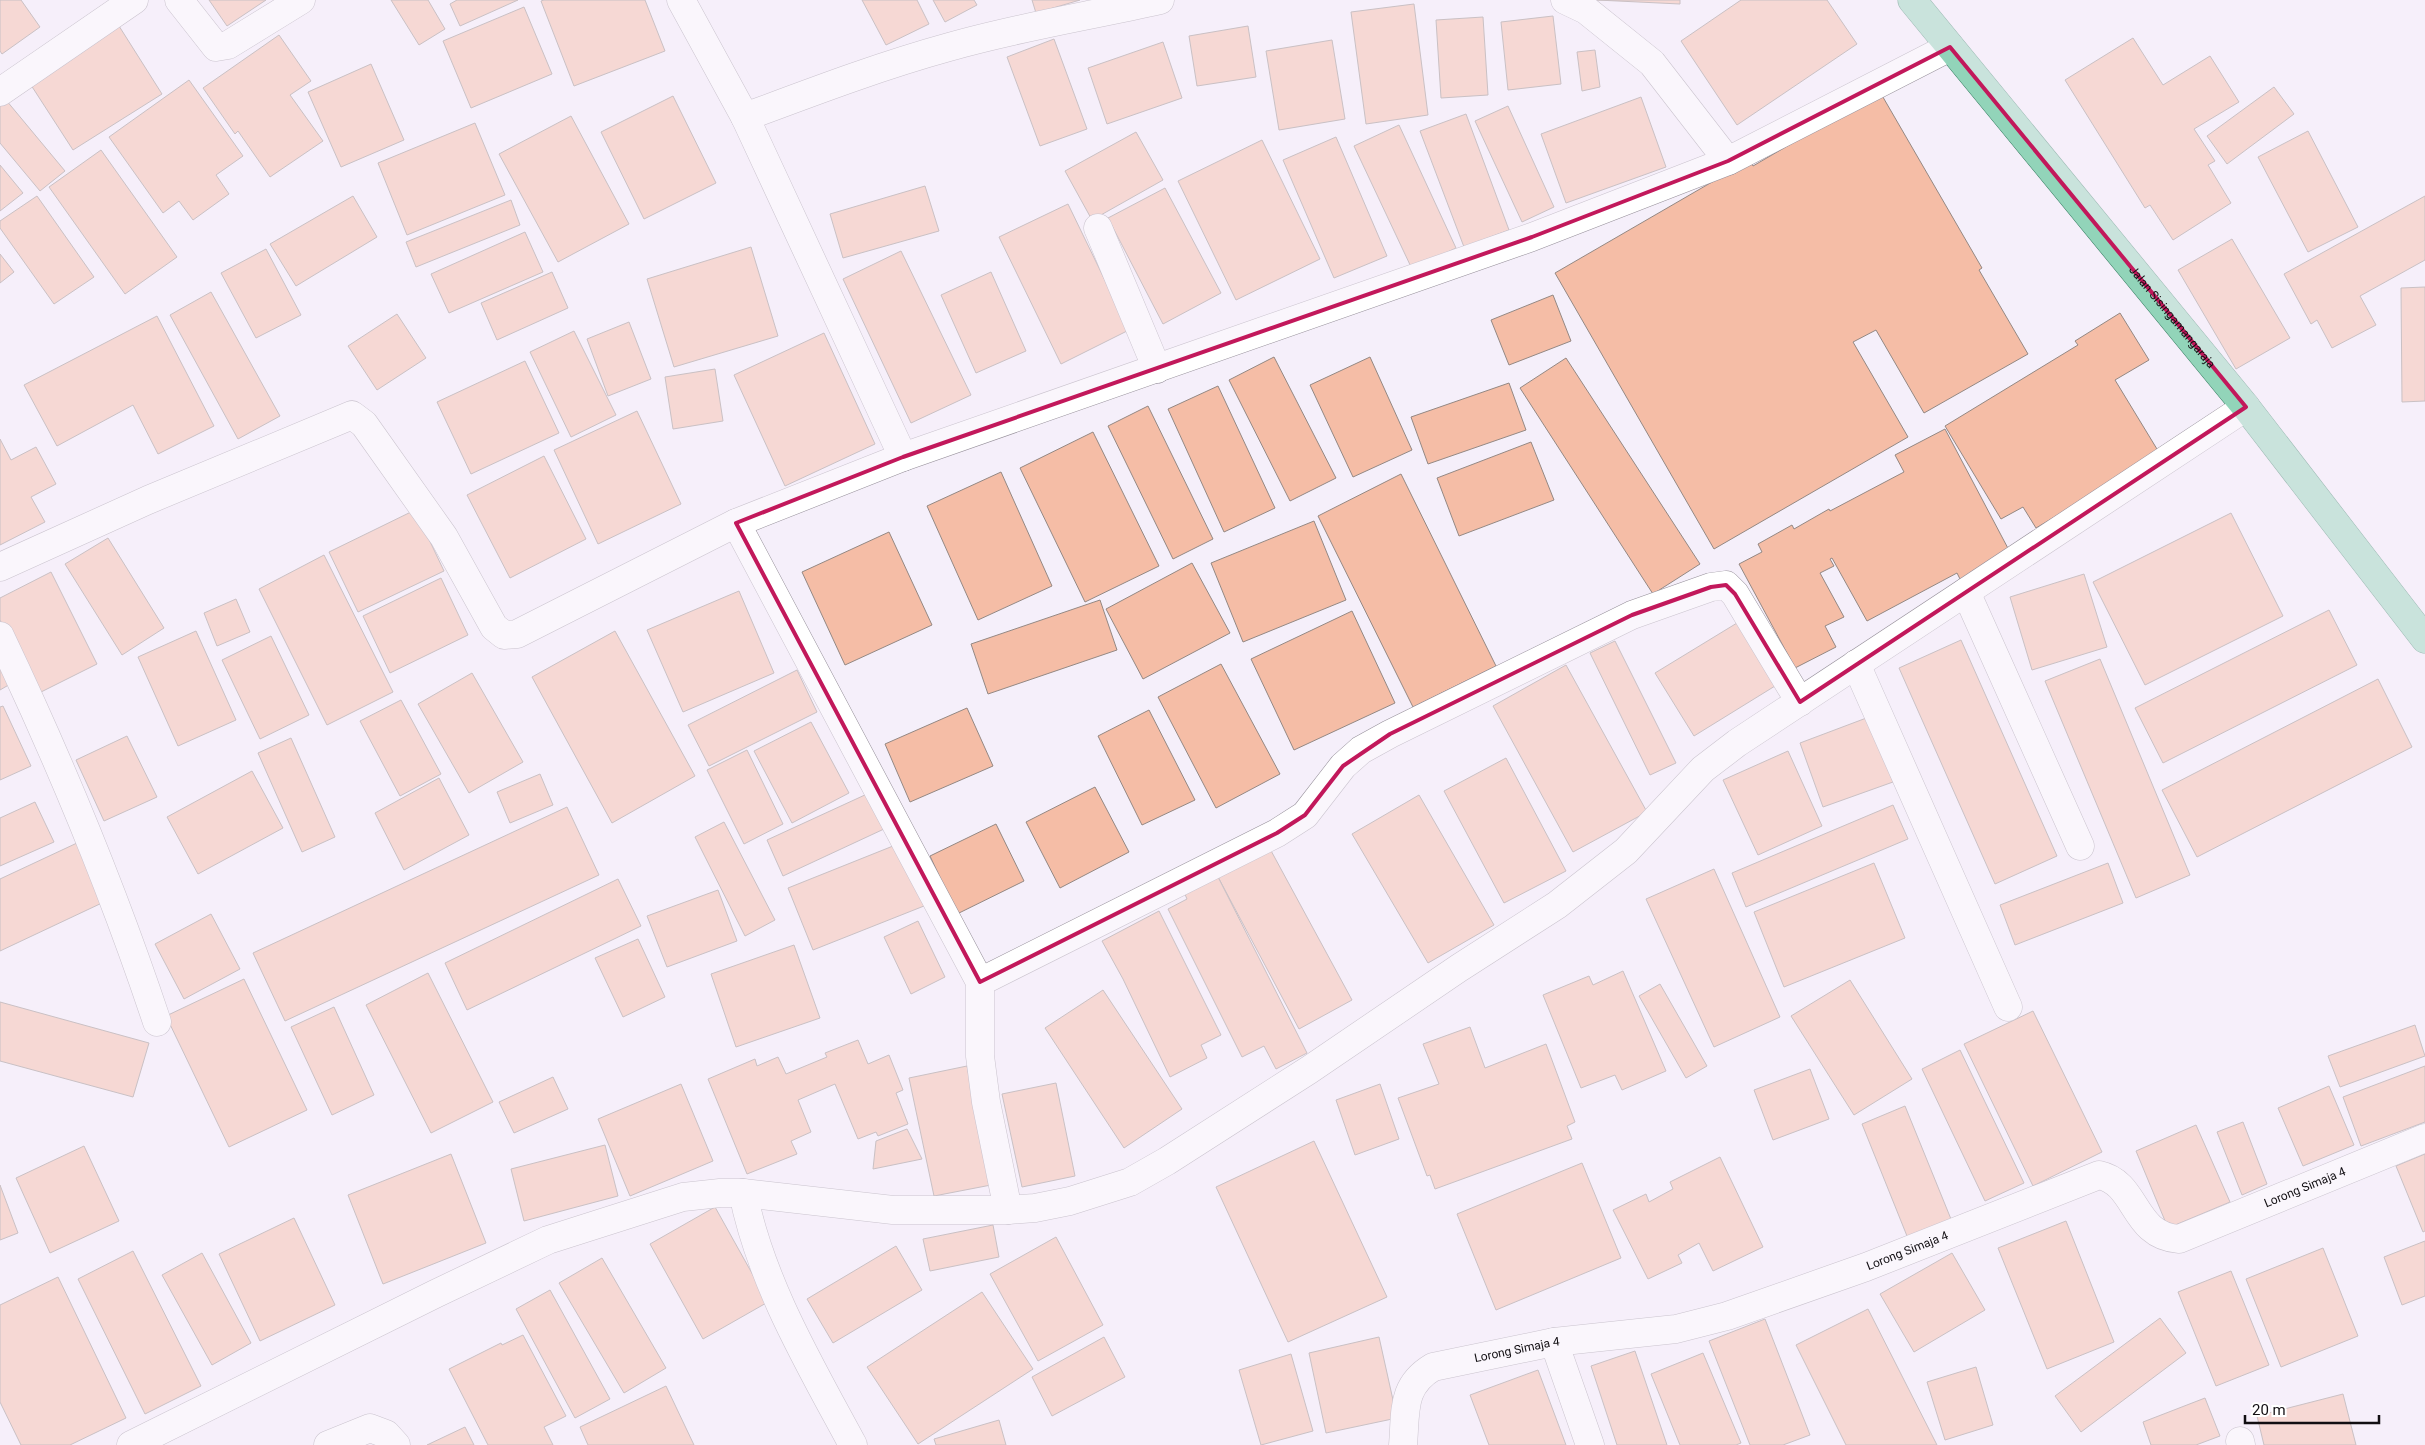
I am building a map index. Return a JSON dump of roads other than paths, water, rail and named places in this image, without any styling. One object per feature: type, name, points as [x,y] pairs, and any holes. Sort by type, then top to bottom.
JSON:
[{"type":"main road","name":"Jalan Sisingamangaraja","points":[[1913,2],[2246,407],[2425,639]]},
{"type":"street","points":[[0,92],[134,0]]},
{"type":"street","points":[[179,0],[216,47],[228,45],[301,0]]},
{"type":"street","points":[[681,0],[745,117],[903,456]]},
{"type":"street","points":[[745,117],[843,80],[949,47],[1046,23],[1160,0]]},
{"type":"street","points":[[1565,0],[1586,10],[1652,63],[1728,161]]},
{"type":"street","points":[[0,567],[148,500],[352,415],[364,424],[444,537],[494,627],[504,635],[517,634],[736,523],[903,456],[1532,237],[1728,161],[1950,47]]},
{"type":"street","points":[[1098,228],[1157,369]]},
{"type":"street","points":[[131,1445],[418,1302],[548,1240],[684,1197],[720,1193],[743,1193],[893,1210],[1008,1210],[1035,1208],[1070,1201],[1130,1182],[1167,1161],[1309,1070],[1459,968],[1557,905],[1626,852],[1703,769],[1737,743],[2246,407]]},
{"type":"street","points":[[736,523],[980,982],[980,1056],[986,1102],[1008,1210]]},
{"type":"street","points":[[980,982],[1277,833],[1305,815],[1343,766],[1361,750],[1390,734],[1632,615],[1712,587],[1726,585],[1735,594],[1800,702]]},
{"type":"street","points":[[1966,592],[2080,846]]},
{"type":"street","points":[[0,636],[46,731],[92,841],[157,1022]]},
{"type":"street","points":[[1856,664],[2008,1007]]},
{"type":"street","name":"Lorong Simaja 4","points":[[1403,1445],[1408,1391],[1418,1375],[1433,1366],[1554,1342],[1676,1329],[1727,1316],[1866,1267],[2099,1175],[2110,1177],[2119,1185],[2152,1231],[2167,1238],[2179,1239],[2425,1138]]},
{"type":"street","points":[[743,1193],[749,1225],[797,1341],[853,1445]]},
{"type":"street","points":[[1554,1342],[1590,1445]]},
{"type":"street","points":[[328,1445],[370,1428],[386,1434],[396,1445]]}]
